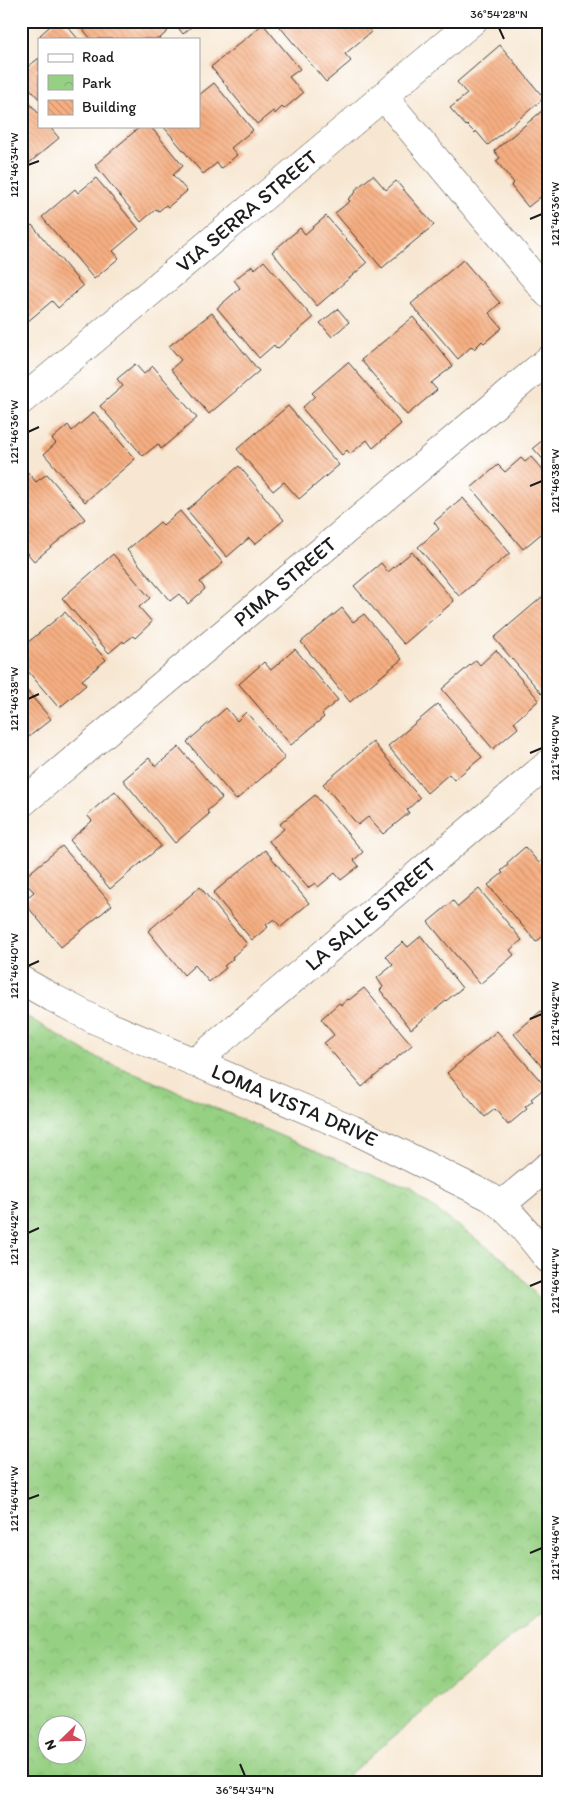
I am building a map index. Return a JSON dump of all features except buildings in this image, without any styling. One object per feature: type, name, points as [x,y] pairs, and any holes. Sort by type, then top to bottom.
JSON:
[{"type":"street","name":"VIA SERRA STREET","points":[[21,401],[473,21]]},
{"type":"street","points":[[384,97],[548,294]]},
{"type":"street","name":"PIMA STREET","points":[[21,804],[548,360]]},
{"type":"street","name":"LA SALLE STREET","points":[[194,1063],[548,764]]},
{"type":"street","name":"LOMA VISTA DRIVE","points":[[21,980],[95,1020],[352,1129],[490,1197],[501,1205],[548,1259]]},
{"type":"street","points":[[501,1205],[548,1166]]},
{"type":"green space","points":[[21,1013],[91,1055],[410,1191],[506,1261],[548,1308],[548,1606],[340,1782],[21,1782]]}]
